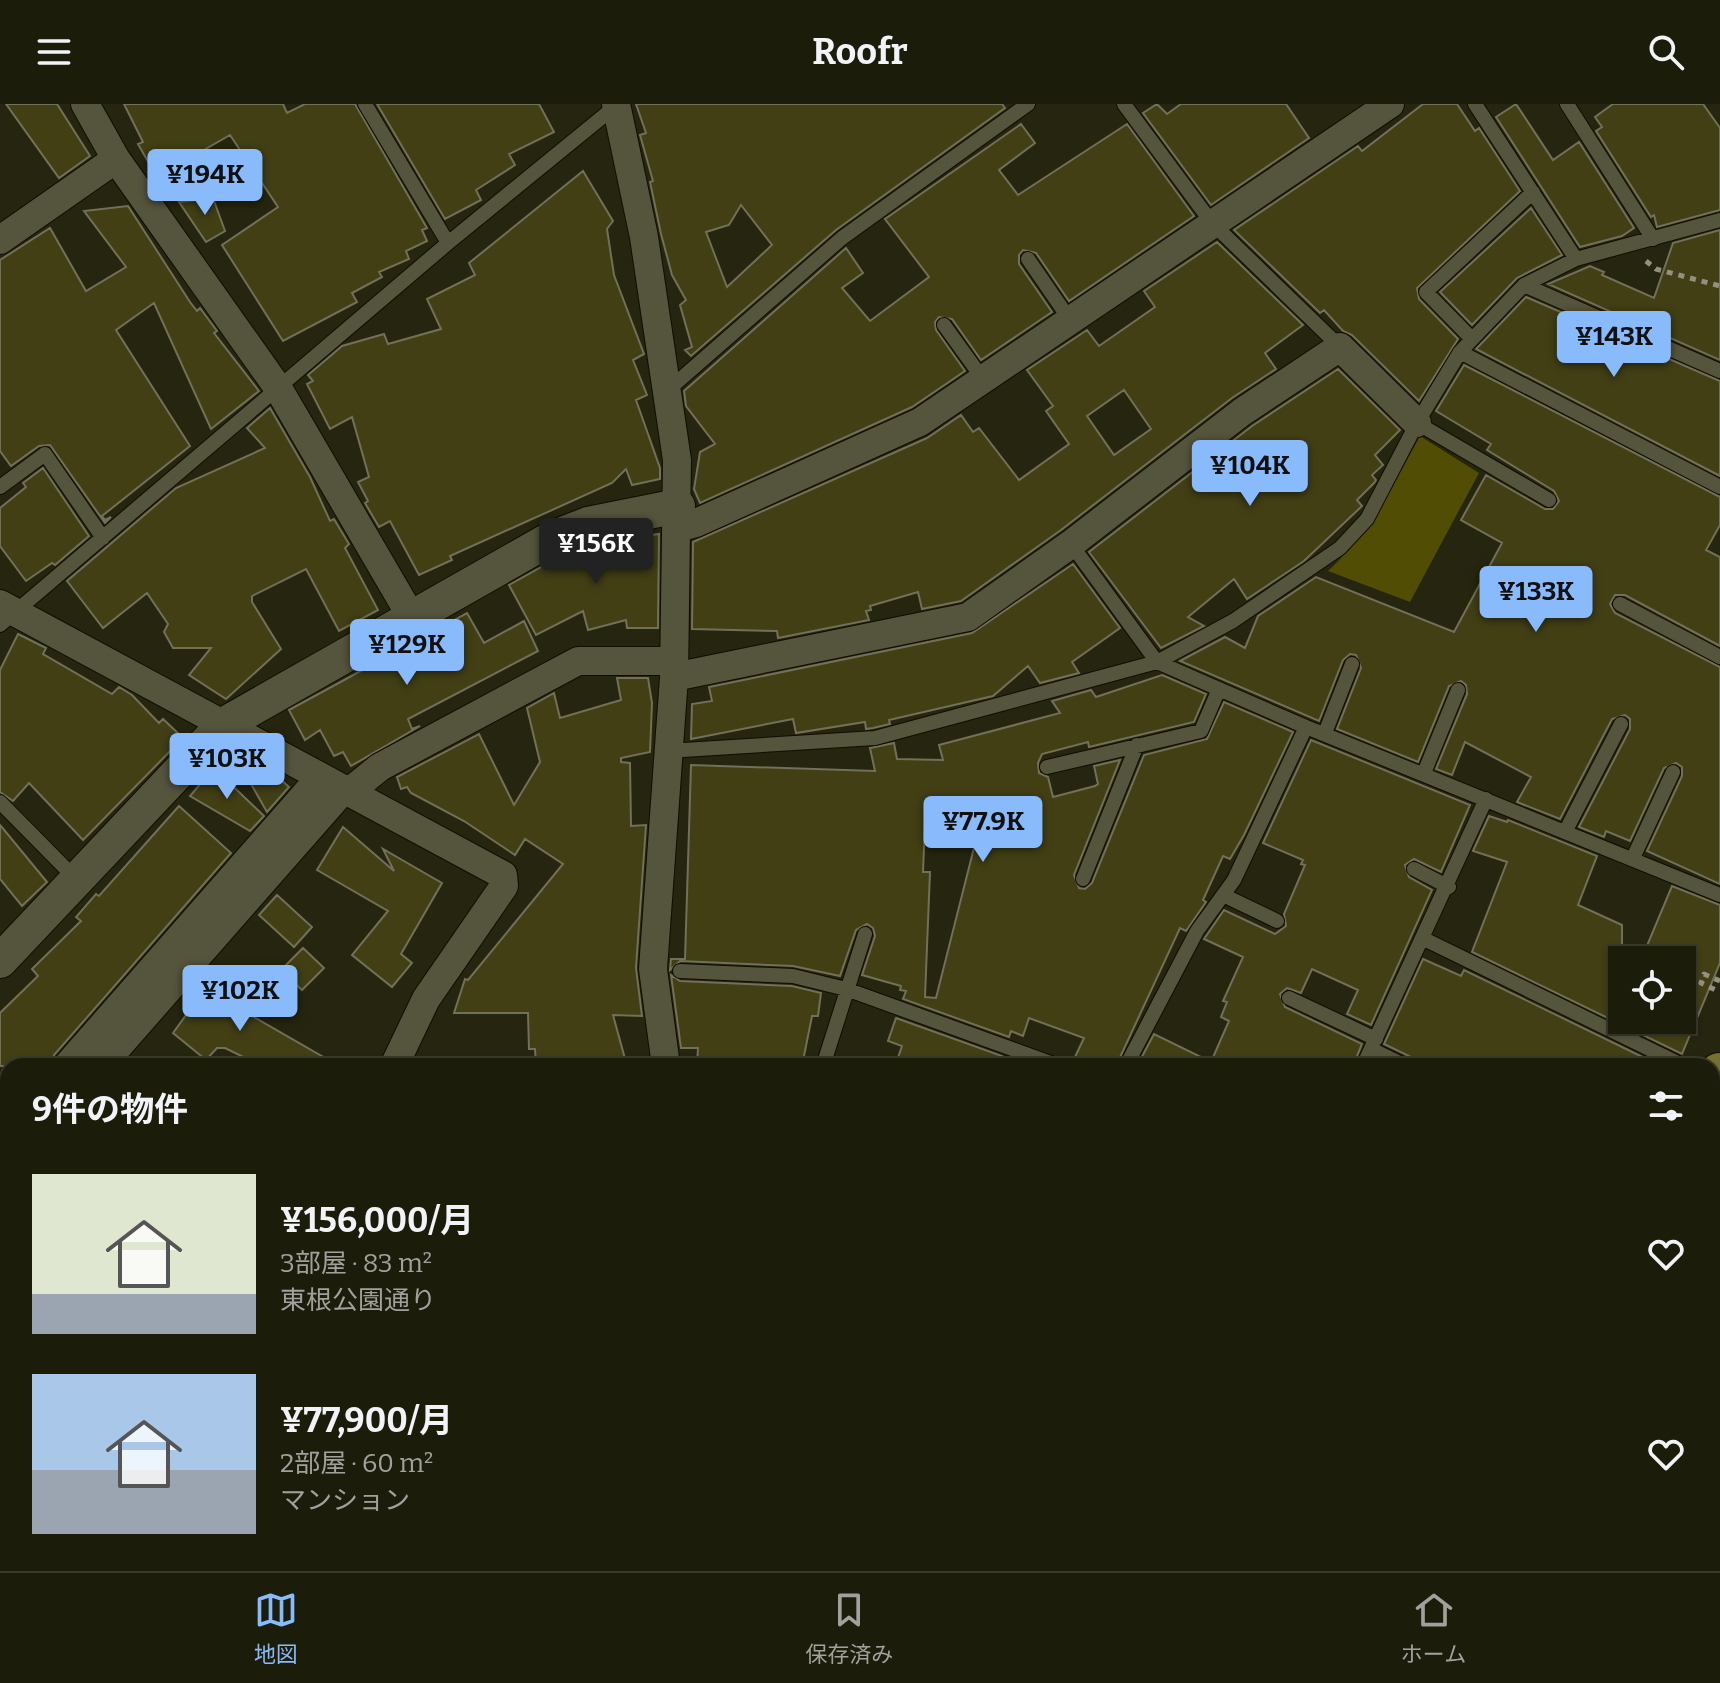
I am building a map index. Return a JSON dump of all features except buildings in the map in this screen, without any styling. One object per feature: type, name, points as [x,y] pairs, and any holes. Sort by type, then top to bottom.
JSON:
[{"type":"street","points":[[85,104],[116,159],[278,388],[412,618]]},
{"type":"street","points":[[0,961],[223,725],[552,538],[588,524],[678,517],[696,523],[920,422],[1390,104]]},
{"type":"street","points":[[618,105],[637,198],[677,460],[674,669],[653,969],[665,1058]]},
{"type":"street","points":[[0,240],[116,159]]},
{"type":"street","points":[[108,1058],[339,787],[578,661],[674,669],[968,617],[1071,544],[1242,412],[1340,347],[1417,423]]},
{"type":"street","points":[[5,614],[223,725],[503,875],[504,886],[426,999],[398,1058]]},
{"type":"street","points":[[74,1058],[311,788],[339,787]]},
{"type":"lane","points":[[365,104],[448,243]]},
{"type":"lane","points":[[668,390],[842,238],[1028,104]]},
{"type":"lane","points":[[1124,104],[1212,223],[1340,347]]},
{"type":"lane","points":[[1475,104],[1576,259]]},
{"type":"lane","points":[[1567,104],[1653,239]]},
{"type":"lane","points":[[5,614],[103,538],[448,243],[618,105]]},
{"type":"lane","points":[[1471,338],[1426,292],[1533,192]]},
{"type":"lane","points":[[667,751],[875,738],[1157,662],[1233,621],[1340,548],[1367,519],[1417,423],[1460,352],[1524,285],[1576,259],[1720,220]]},
{"type":"lane","points":[[1028,259],[1070,320]]},
{"type":"lane","points":[[1524,285],[1720,371]]},
{"type":"lane","points":[[944,325],[983,379]]},
{"type":"lane","points":[[1460,352],[1720,487]]},
{"type":"lane","points":[[1417,423],[1549,500]]},
{"type":"lane","points":[[0,487],[45,454],[103,538]]},
{"type":"lane","points":[[1071,544],[1157,662],[1306,727],[1720,895]]},
{"type":"lane","points":[[1620,604],[1720,657]]},
{"type":"lane","points":[[1325,733],[1352,664]]},
{"type":"lane","points":[[1047,767],[1201,731],[1219,689]]},
{"type":"lane","points":[[1424,773],[1458,690]]},
{"type":"lane","points":[[1565,832],[1621,724]]},
{"type":"lane","points":[[1130,1058],[1197,931],[1234,880],[1306,727]]},
{"type":"lane","points":[[1083,879],[1137,745]]},
{"type":"lane","points":[[1633,858],[1673,772]]},
{"type":"lane","points":[[1367,1058],[1449,887],[1486,799]]},
{"type":"lane","points":[[0,802],[77,880]]},
{"type":"lane","points":[[1414,869],[1449,887]]},
{"type":"lane","points":[[1223,895],[1277,921]]},
{"type":"lane","points":[[825,1058],[865,934]]},
{"type":"lane","points":[[1424,939],[1666,1058]]},
{"type":"lane","points":[[680,971],[793,976],[846,989],[1037,1058]]},
{"type":"lane","points":[[1289,998],[1394,1058]]},
{"type":"path","points":[[1625,245],[1656,269],[1720,286]]},
{"type":"path","points":[[1720,981],[1704,974],[1701,983],[1720,992]]},
{"type":"shaded area","points":[[1420,436],[1479,473],[1410,602],[1328,571],[1368,524]]}]
